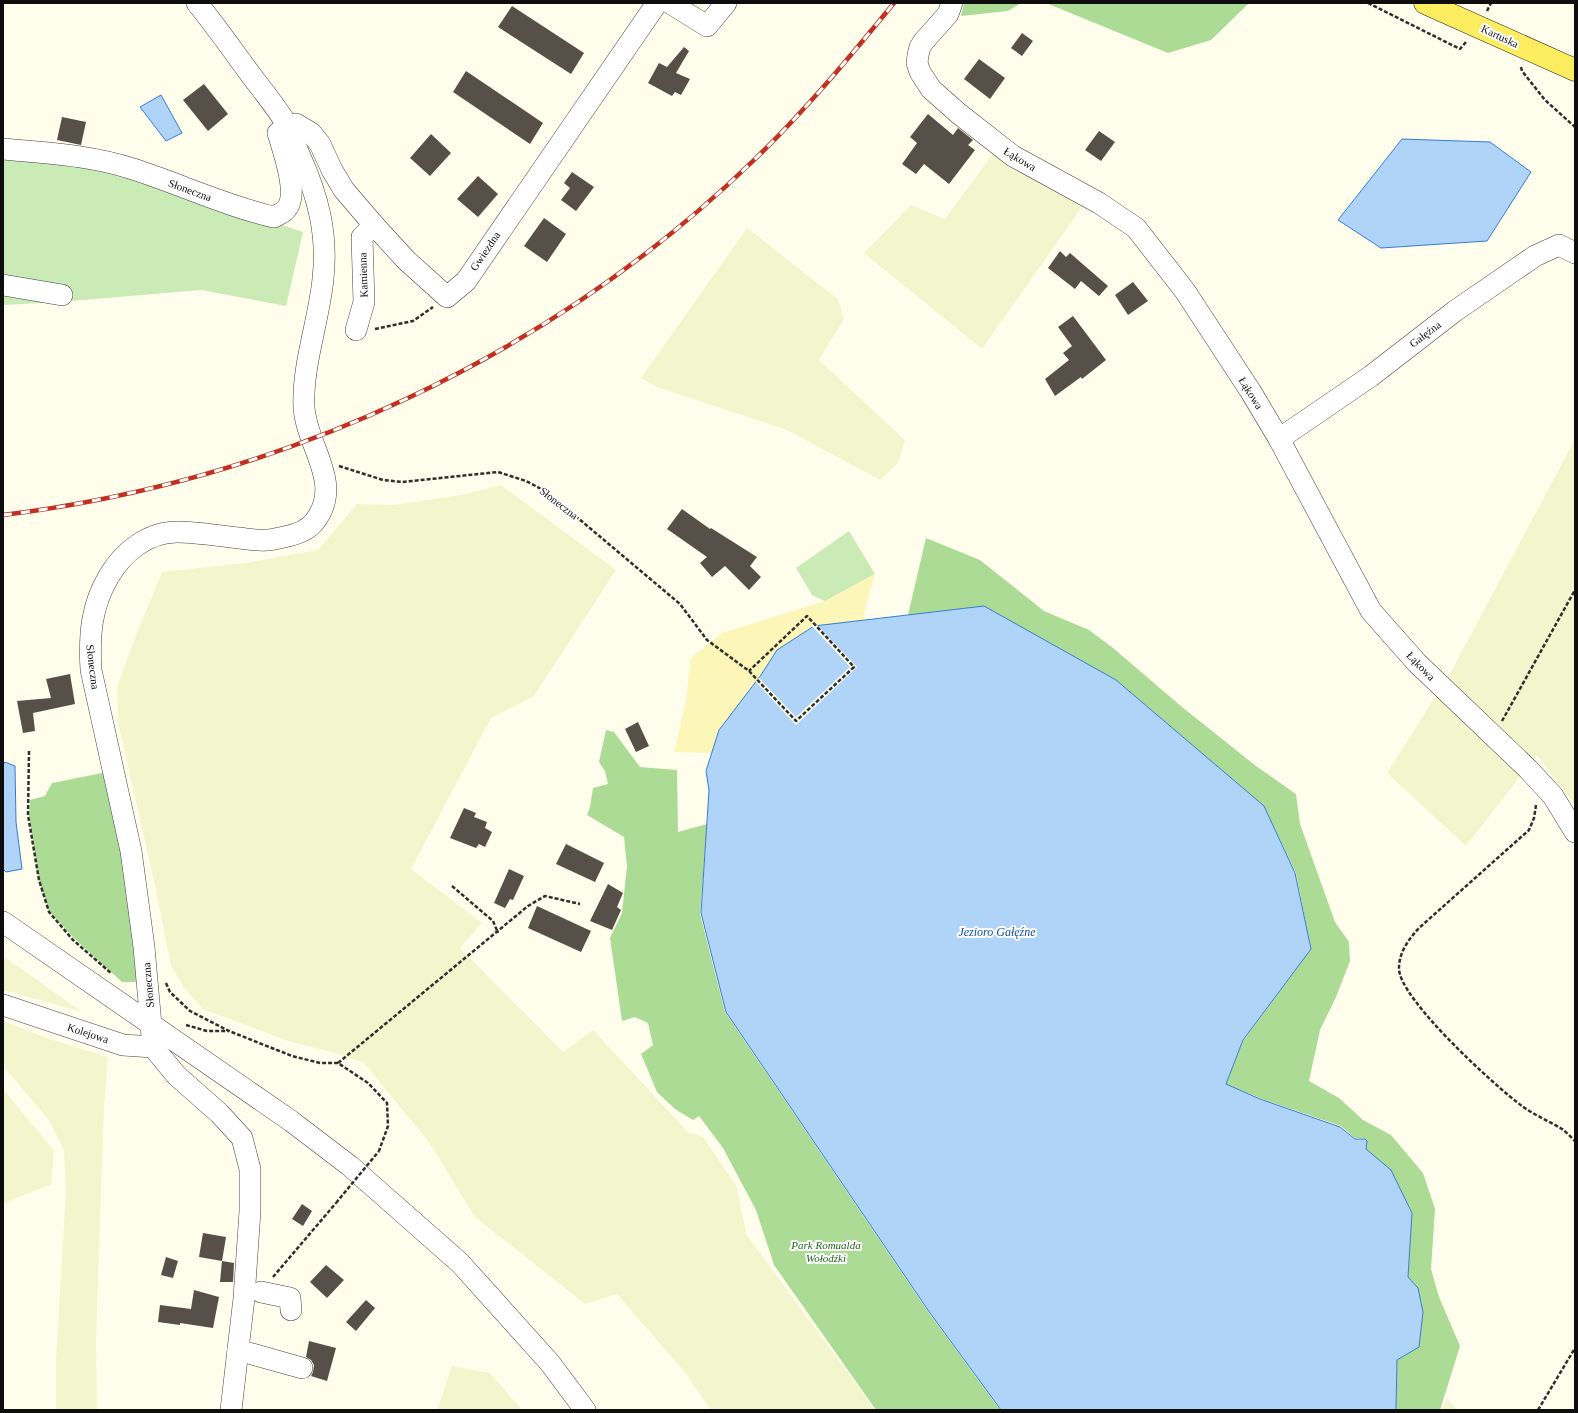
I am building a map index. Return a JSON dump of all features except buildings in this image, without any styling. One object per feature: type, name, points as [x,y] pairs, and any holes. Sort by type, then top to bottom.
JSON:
[{"type":"main road","name":"Kartuska","points":[[1426,3],[1575,70]]},
{"type":"street","name":"Słoneczna","points":[[152,1025],[144,947],[131,851],[91,670],[89,641],[96,605],[104,583],[116,563],[132,548],[153,536],[176,532],[265,540],[290,536],[303,531],[314,523],[323,508],[326,489],[325,476],[320,459],[309,433],[305,414],[304,395],[307,369],[324,279],[324,241],[321,214],[313,185],[287,126],[215,24],[197,3]]},
{"type":"street","name":"Gwiezdna","points":[[448,297],[466,280],[657,3]]},
{"type":"street","points":[[670,3],[707,26],[726,3]]},
{"type":"street","name":"Łąkowa","points":[[952,3],[948,14],[924,41],[918,55],[917,63],[920,72],[931,89],[958,113],[1012,156],[1100,202],[1136,228],[1184,291],[1251,392],[1279,439],[1371,611],[1417,663],[1528,769],[1553,796],[1575,832]]},
{"type":"street","points":[[287,126],[296,124],[311,133],[320,144],[332,170],[344,190],[406,260],[448,297]]},
{"type":"street","name":"Słoneczna","points":[[3,149],[79,157],[132,168],[230,204],[274,217],[283,213],[288,207],[291,197],[290,180],[278,133],[287,126]]},
{"type":"street","name":"Kamienna","points":[[356,330],[364,302],[362,237],[374,225]]},
{"type":"street","name":"Gałęźna","points":[[1279,439],[1371,376],[1455,311],[1535,256],[1559,245],[1575,253]]},
{"type":"street","points":[[3,285],[62,295]]},
{"type":"street","points":[[3,922],[291,1121],[350,1166],[460,1263],[550,1363],[585,1410]]},
{"type":"street","name":"Kolejowa","points":[[3,1005],[124,1045],[153,1047]]},
{"type":"street","points":[[152,1025],[153,1047],[177,1076],[219,1113],[242,1138],[250,1169],[250,1211],[244,1298],[232,1410]]},
{"type":"street","points":[[261,1292],[290,1298],[291,1310]]},
{"type":"street","points":[[238,1350],[302,1368]]},
{"type":"path","points":[[1368,3],[1460,49],[1479,27]]},
{"type":"path","points":[[1512,42],[1519,56],[1522,71],[1546,100],[1575,127]]},
{"type":"path","points":[[356,330],[383,328],[413,321],[448,297]]},
{"type":"path","name":"Słoneczna","points":[[320,459],[383,480],[414,481],[498,472],[526,481],[547,492],[680,604],[707,640],[749,671],[796,721],[854,667],[807,616],[749,671]]},
{"type":"path","points":[[1494,736],[1575,590]]},
{"type":"path","points":[[29,751],[28,815],[39,880],[49,912],[73,940],[101,963],[116,978]]},
{"type":"path","points":[[1535,798],[1536,804],[1534,818],[1529,830],[1410,937],[1402,952],[1398,968],[1404,987],[1415,1002],[1487,1077],[1523,1107],[1562,1129],[1575,1141]]},
{"type":"path","points":[[452,886],[493,921],[498,933]]},
{"type":"path","points":[[338,1063],[498,933],[528,906],[545,896],[580,904]]},
{"type":"path","points":[[164,978],[170,992],[190,1011],[228,1031],[292,1056],[320,1063],[338,1063],[368,1084],[387,1103],[388,1126],[379,1151],[261,1292]]},
{"type":"path","points":[[183,1024],[207,1032],[228,1031]]},
{"type":"path","points":[[1538,1410],[1575,1348]]},
{"type":"green space","points":[[964,3],[1021,3],[1008,11],[961,16]]},
{"type":"green space","points":[[1046,3],[1249,3],[1211,40],[1168,53]]},
{"type":"green space","points":[[995,151],[1084,204],[982,349],[864,253],[911,205],[945,219]]},
{"type":"green space","points":[[3,153],[128,175],[303,232],[286,306],[201,290],[59,302],[3,305]]},
{"type":"green space","points":[[747,228],[838,299],[844,319],[819,360],[905,440],[898,463],[880,480],[787,430],[657,387],[641,378]]},
{"type":"green space","points":[[1575,439],[1575,805],[1537,755],[1466,846],[1387,773],[1451,672]]},
{"type":"green space","points":[[501,485],[616,570],[534,696],[491,718],[411,869],[482,923],[460,948],[563,1052],[593,1030],[688,1132],[703,1137],[737,1187],[746,1234],[875,1410],[711,1410],[683,1370],[617,1294],[585,1304],[475,1217],[429,1142],[364,1063],[332,1052],[291,1042],[203,1009],[185,989],[171,966],[156,890],[118,722],[117,688],[132,645],[162,572],[246,563],[318,550],[357,504],[394,505],[461,495]]},
{"type":"green space","points":[[849,531],[875,574],[825,601],[812,595],[796,568]]},
{"type":"green space","points":[[926,538],[980,560],[1044,611],[1089,630],[1256,766],[1296,794],[1300,824],[1335,922],[1349,942],[1350,961],[1336,997],[1320,1030],[1309,1081],[1339,1098],[1363,1120],[1391,1135],[1423,1173],[1435,1209],[1431,1269],[1439,1297],[1460,1346],[1440,1410],[1396,1410],[1397,1360],[1419,1347],[1423,1312],[1418,1288],[1408,1277],[1412,1212],[1391,1170],[1366,1149],[1367,1141],[1364,1138],[1355,1138],[1341,1126],[1265,1100],[1226,1084],[1243,1041],[1311,949],[1296,873],[1264,806],[1116,680],[984,606],[908,615]]},
{"type":"green space","name":"Park Romualda Wołodźki","points":[[606,730],[614,732],[640,767],[677,770],[678,832],[707,824],[700,914],[725,1012],[929,1313],[1000,1410],[876,1410],[774,1265],[756,1210],[723,1148],[699,1116],[693,1120],[675,1109],[657,1092],[641,1054],[653,1045],[648,1023],[635,1017],[622,1021],[610,938],[622,913],[627,866],[624,837],[587,815],[593,788],[608,784],[605,771],[599,762]]},
{"type":"green space","points":[[112,771],[146,980],[135,982],[122,982],[75,939],[49,911],[39,880],[29,815],[30,800],[45,796],[52,783]]},
{"type":"green space","points":[[3,956],[26,972],[82,1012],[3,990]]},
{"type":"green space","points":[[3,1021],[50,1039],[108,1057],[104,1106],[96,1339],[97,1410],[56,1410],[56,1360],[66,1190],[64,1150],[49,1120],[3,1066]]},
{"type":"green space","points":[[3,1089],[54,1151],[51,1185],[13,1199],[3,1205]]},
{"type":"green space","points":[[452,1366],[490,1373],[522,1410],[437,1410]]},
{"type":"green space","points":[[1447,1398],[1457,1410],[1442,1410]]},
{"type":"sand","points":[[875,574],[865,608],[864,621],[814,626],[777,650],[761,675],[719,730],[712,753],[674,752],[686,700],[691,658],[722,633],[825,601]]},
{"type":"water","points":[[161,95],[182,133],[166,141],[140,107]]},
{"type":"water","points":[[1402,139],[1490,142],[1531,172],[1487,241],[1381,248],[1338,220]]},
{"type":"water","name":"Jezioro Gałęźne","points":[[984,606],[1116,680],[1264,806],[1295,873],[1311,949],[1243,1040],[1226,1084],[1260,1099],[1340,1127],[1355,1139],[1365,1139],[1367,1141],[1366,1149],[1391,1170],[1412,1213],[1408,1277],[1418,1288],[1423,1312],[1419,1347],[1397,1360],[1396,1410],[1001,1410],[930,1313],[726,1012],[701,913],[709,790],[706,771],[719,730],[761,675],[777,650],[814,626]]},
{"type":"water","points":[[5,762],[15,766],[16,822],[22,869],[6,872],[3,869],[3,765]]},
{"type":"pier","points":[[816,624],[857,667],[796,725],[755,681],[759,678],[796,717],[850,667],[811,625]]},
{"type":"railway","points":[[3,515],[107,498],[209,473],[309,440],[406,399],[500,350],[589,294],[674,231],[753,161],[772,142],[808,104],[894,3]]}]
